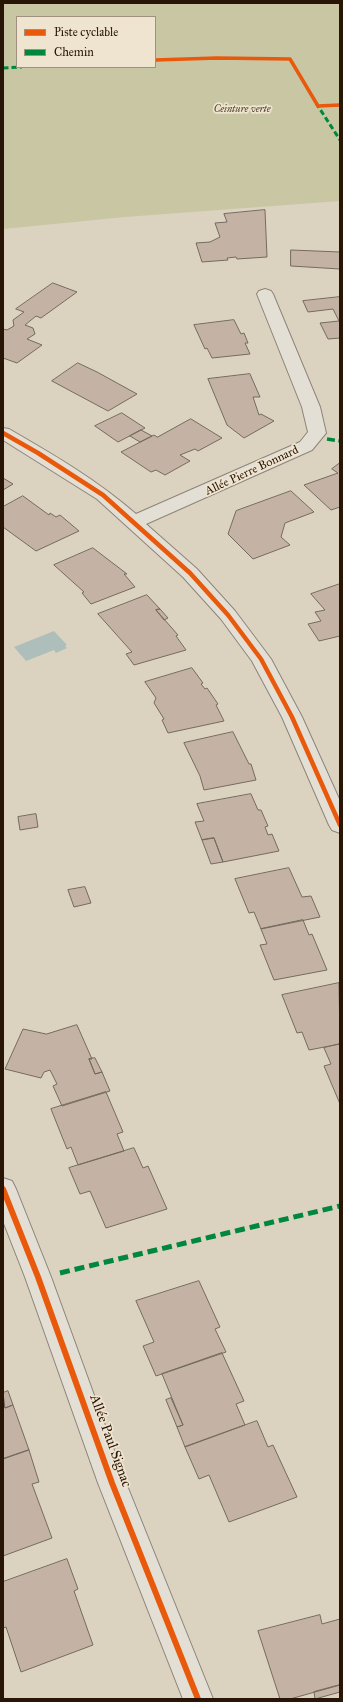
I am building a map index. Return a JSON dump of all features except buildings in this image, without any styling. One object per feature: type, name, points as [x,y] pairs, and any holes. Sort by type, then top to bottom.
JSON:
[{"type":"street","name":"Allée Pierre Bonnard","points":[[134,522],[306,446],[317,433],[316,423],[307,396],[294,368],[265,294]]},
{"type":"street","points":[[3,434],[38,453],[103,495],[190,572],[228,615],[261,660],[292,717],[340,825]]},
{"type":"street","name":"Allée Paul Signac","points":[[3,1189],[38,1277],[112,1482],[198,1699]]},
{"type":"green space","name":"Ceinture verte","points":[[3,3],[340,3],[340,201],[125,217],[3,229]]},
{"type":"shaded area","points":[[54,631],[67,645],[65,646],[67,648],[56,653],[54,650],[26,661],[14,647]]},
{"type":"marked path","points":[[3,68],[16,67]]},
{"type":"marked path","points":[[316,103],[340,140]]},
{"type":"marked path","points":[[327,439],[340,441]]},
{"type":"marked path","points":[[60,1273],[340,1206]]},
{"type":"cycle path","points":[[156,60],[217,58],[290,59],[318,106],[340,105]]},
{"type":"cycle path","points":[[3,433],[38,453],[103,495],[190,573],[228,615],[261,659],[292,717],[340,825]]},
{"type":"cycle path","points":[[3,1189],[38,1277],[112,1483],[198,1699]]}]
